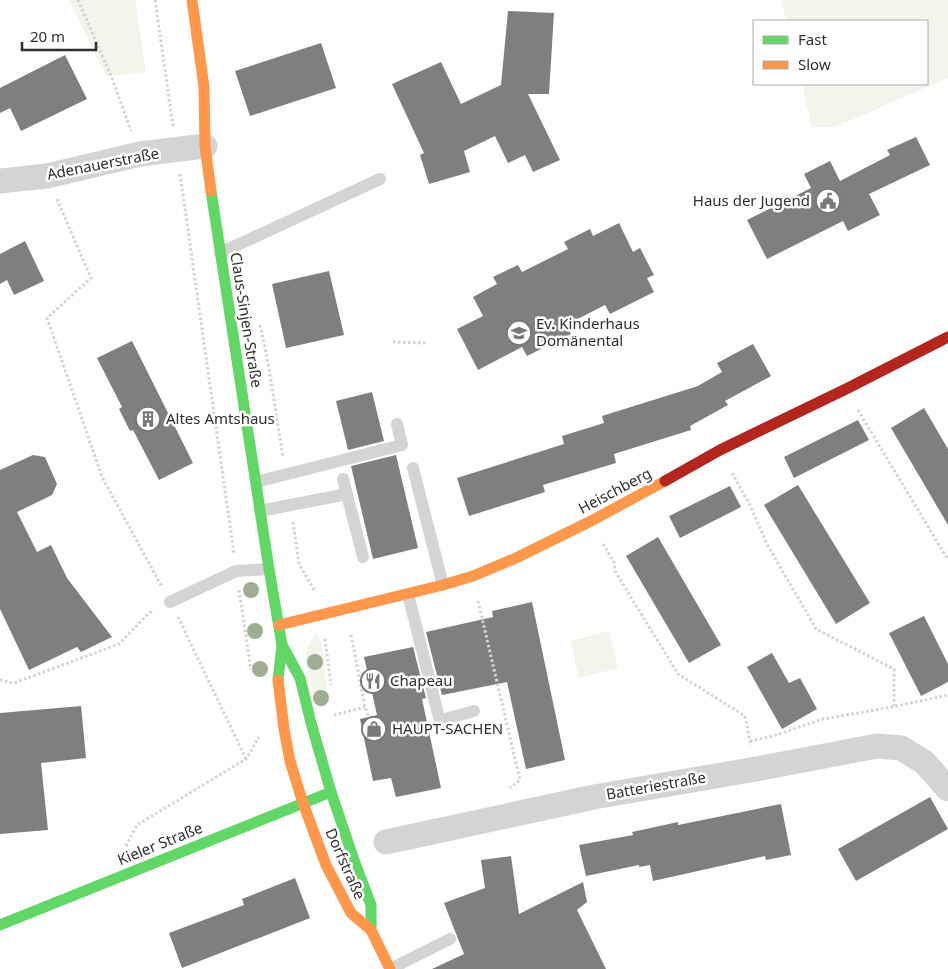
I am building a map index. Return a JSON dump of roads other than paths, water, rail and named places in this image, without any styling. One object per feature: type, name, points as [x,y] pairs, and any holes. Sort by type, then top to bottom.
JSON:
[{"type":"street","name":"Claus-Sinjen-Straße","points":[[192,0],[204,87],[205,146],[282,645],[278,684],[284,729],[290,761],[303,803]]},
{"type":"street","name":"Claus-Sinjen-Straße","points":[[194,108],[205,146]]},
{"type":"street","name":"Adenauerstraße","points":[[0,181],[47,176],[140,154],[205,146]]},
{"type":"street","name":"Heischberg","points":[[278,624],[346,610],[444,585],[473,576],[516,558],[590,521],[720,450],[948,337]]},
{"type":"street","name":"Claus-Sinjen-Straße","points":[[282,645],[300,678],[332,792]]},
{"type":"street","name":"Batteriestraße","points":[[386,842],[594,797],[877,746],[901,748],[924,762],[948,789]]},
{"type":"street","name":"Kieler Straße","points":[[0,925],[332,792]]},
{"type":"street","name":"Dorfstraße","points":[[332,792],[371,905],[370,930]]},
{"type":"street","name":"Dorfstraße","points":[[303,803],[326,864],[351,913],[370,930],[390,969]]},
{"type":"lane","points":[[220,253],[380,179]]},
{"type":"lane","points":[[256,482],[402,445],[397,424]]},
{"type":"lane","points":[[413,468],[444,585]]},
{"type":"lane","points":[[343,479],[362,557]]},
{"type":"lane","points":[[260,511],[347,494]]},
{"type":"lane","points":[[170,602],[236,571],[269,569]]},
{"type":"lane","points":[[408,594],[439,718],[442,720],[474,711]]},
{"type":"lane","points":[[390,969],[450,939]]},
{"type":"place","name":"Haus der Jugend","points":[[828,201]]},
{"type":"place","name":"Ev. Kinderhaus Domänental","points":[[519,333]]},
{"type":"place","name":"Altes Amtshaus","points":[[148,419]]},
{"type":"place","name":"Chapeau","points":[[373,681]]},
{"type":"place","name":"HAUPT-SACHEN","points":[[374,729]]}]
